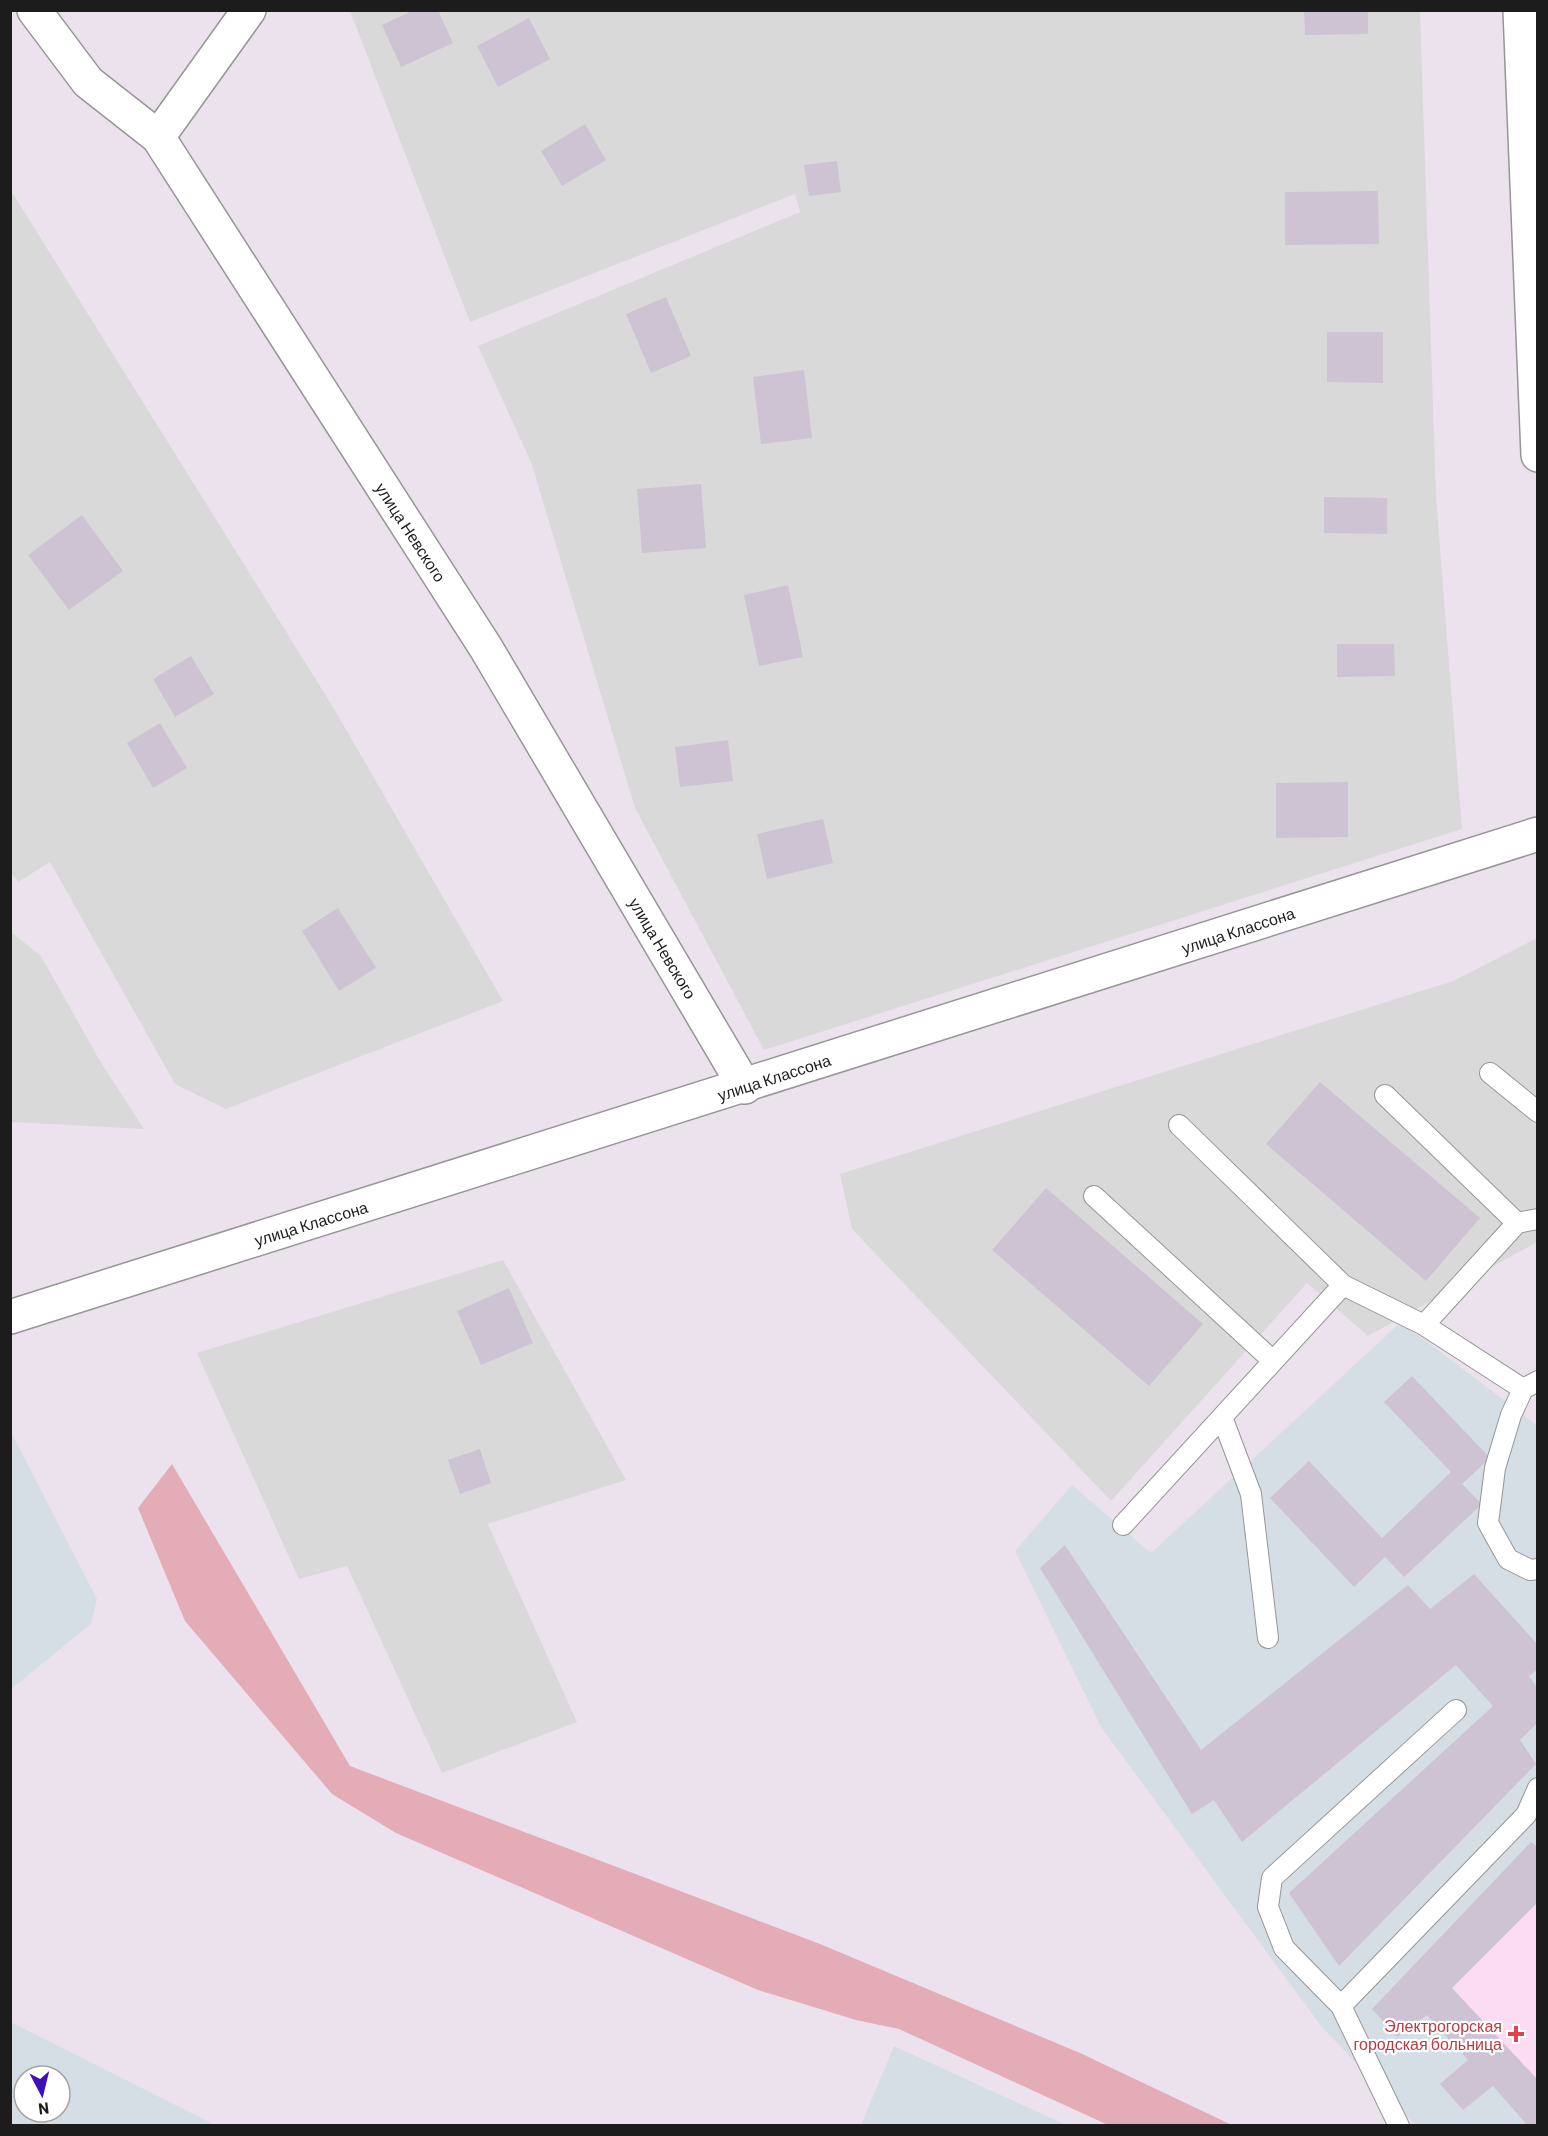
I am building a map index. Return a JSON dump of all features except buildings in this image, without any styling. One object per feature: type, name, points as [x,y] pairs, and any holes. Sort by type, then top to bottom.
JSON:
[{"type":"street","name":"улица Невского","points":[[34,10],[88,82],[158,137],[486,648],[745,1087]]},
{"type":"street","points":[[158,137],[249,10]]},
{"type":"street","points":[[1520,10],[1538,455]]},
{"type":"street","name":"улица Классона","points":[[10,1317],[745,1087],[1538,834]]},
{"type":"lane","points":[[1490,1073],[1538,1112]]},
{"type":"lane","points":[[1385,1095],[1517,1223]]},
{"type":"lane","points":[[1179,1125],[1343,1285],[1424,1325],[1530,1385],[1511,1415],[1495,1467],[1488,1523],[1508,1559],[1530,1570],[1538,1569]]},
{"type":"lane","points":[[1094,1196],[1273,1361]]},
{"type":"lane","points":[[1424,1325],[1517,1223],[1538,1219]]},
{"type":"lane","points":[[1123,1525],[1343,1285]]},
{"type":"lane","points":[[1222,1417],[1251,1494],[1268,1638]]},
{"type":"lane","points":[[1399,2126],[1341,2006],[1284,1948],[1268,1906],[1272,1878],[1456,1710]]},
{"type":"lane","points":[[1341,2006],[1526,1815],[1538,1788]]},
{"type":"shaded area","points":[[350,11],[1420,11],[1436,496],[1462,829],[764,1050],[635,808],[531,462],[478,346],[800,212],[795,194],[470,322]]},
{"type":"shaded area","points":[[10,189],[333,707],[503,1001],[226,1109],[175,1084],[50,862],[18,882],[11,872]]},
{"type":"shaded area","points":[[11,932],[41,956],[100,1061],[144,1129],[11,1122]]},
{"type":"shaded area","points":[[1537,938],[1537,1242],[1368,1336],[1307,1283],[1111,1501],[852,1229],[840,1174],[1453,981]]},
{"type":"shaded area","points":[[503,1260],[626,1480],[488,1524],[577,1722],[442,1773],[347,1566],[299,1579],[197,1353]]},
{"type":"shaded area","points":[[1401,1322],[1537,1425],[1537,2125],[1415,2125],[1321,2026],[1101,1727],[1015,1551],[1072,1485],[1151,1553]]},
{"type":"shaded area","points":[[10,1430],[97,1599],[91,1624],[11,1689]]},
{"type":"shaded area","points":[[172,1464],[350,1766],[820,1944],[1080,2053],[1232,2125],[1108,2125],[899,2029],[856,2020],[758,1990],[396,1833],[332,1794],[185,1621],[138,1508]]},
{"type":"shaded area","name":"Электрогорская городская больница","points":[[1537,1902],[1537,2080],[1452,1988]]},
{"type":"shaded area","points":[[11,2022],[215,2125],[11,2125]]},
{"type":"shaded area","points":[[894,2046],[1066,2125],[861,2125]]},
{"type":"place","name":"Электрогорская городская больница","points":[[1516,2034]]}]
